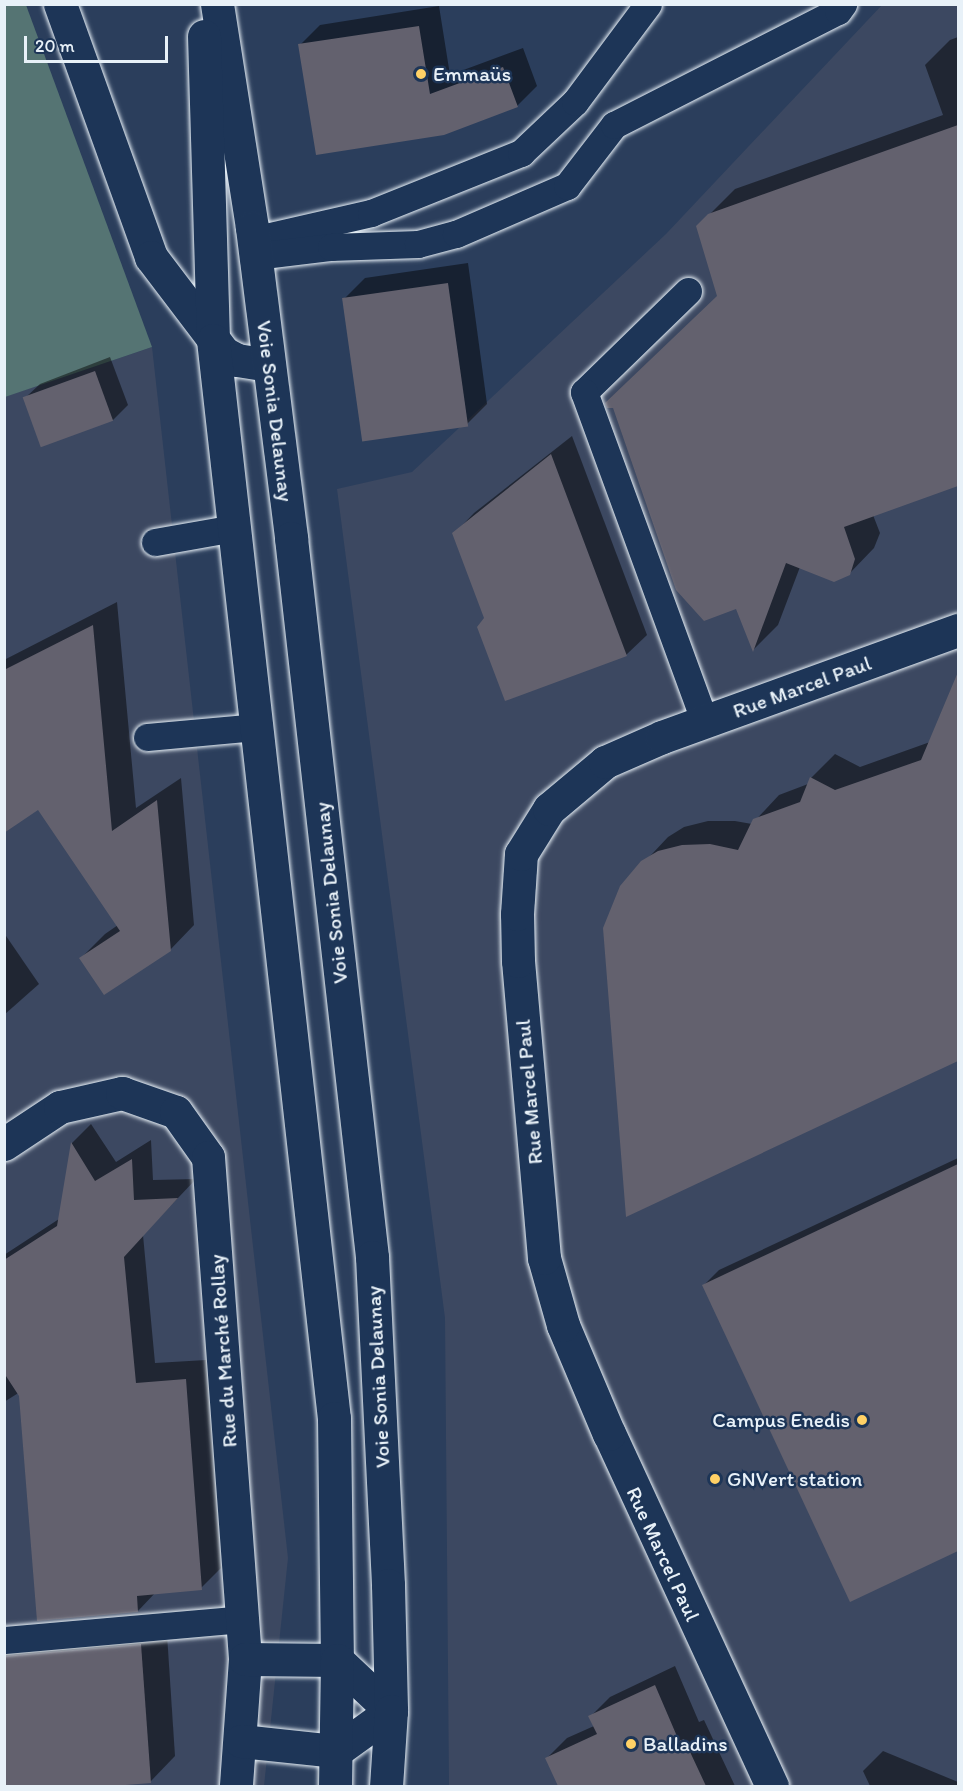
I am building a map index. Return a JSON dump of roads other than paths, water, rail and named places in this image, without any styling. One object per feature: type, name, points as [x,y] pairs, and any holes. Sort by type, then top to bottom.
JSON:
[{"type":"main road","points":[[60,4],[151,257],[224,353],[237,360],[269,365]]},
{"type":"main road","points":[[203,4],[213,340],[334,1418],[337,1660],[335,1786]]},
{"type":"main road","name":"Voie Sonia Delaunay","points":[[217,4],[254,248],[269,365],[372,1257],[388,1573],[391,1710],[386,1786]]},
{"type":"main road","name":"Rue Marcel Paul","points":[[772,1786],[673,1578],[563,1325],[544,1258],[518,962],[517,914],[521,854],[549,809],[605,762],[705,722],[958,630]]},
{"type":"main road","name":"Rue du Marché Rollay","points":[[4,1144],[60,1107],[122,1093],[176,1112],[208,1157],[245,1659],[241,1741],[236,1786]]},
{"type":"main road","points":[[241,1741],[336,1751],[391,1710],[337,1660],[245,1659]]},
{"type":"lane","points":[[254,248],[371,213],[521,153],[575,102],[648,4]]},
{"type":"lane","points":[[254,248],[418,244],[456,234],[567,186],[614,125],[838,11],[843,4]]},
{"type":"lane","points":[[688,291],[584,392],[705,722]]},
{"type":"lane","points":[[154,542],[234,528]]},
{"type":"lane","points":[[147,737],[256,727]]},
{"type":"lane","points":[[4,1640],[243,1619]]},
{"type":"place","name":"Emmaüs","points":[[421,74]]},
{"type":"place","name":"Campus Enedis","points":[[862,1420]]},
{"type":"place","name":"GNVert station","points":[[715,1479]]},
{"type":"place","name":"Balladins","points":[[631,1744]]}]
